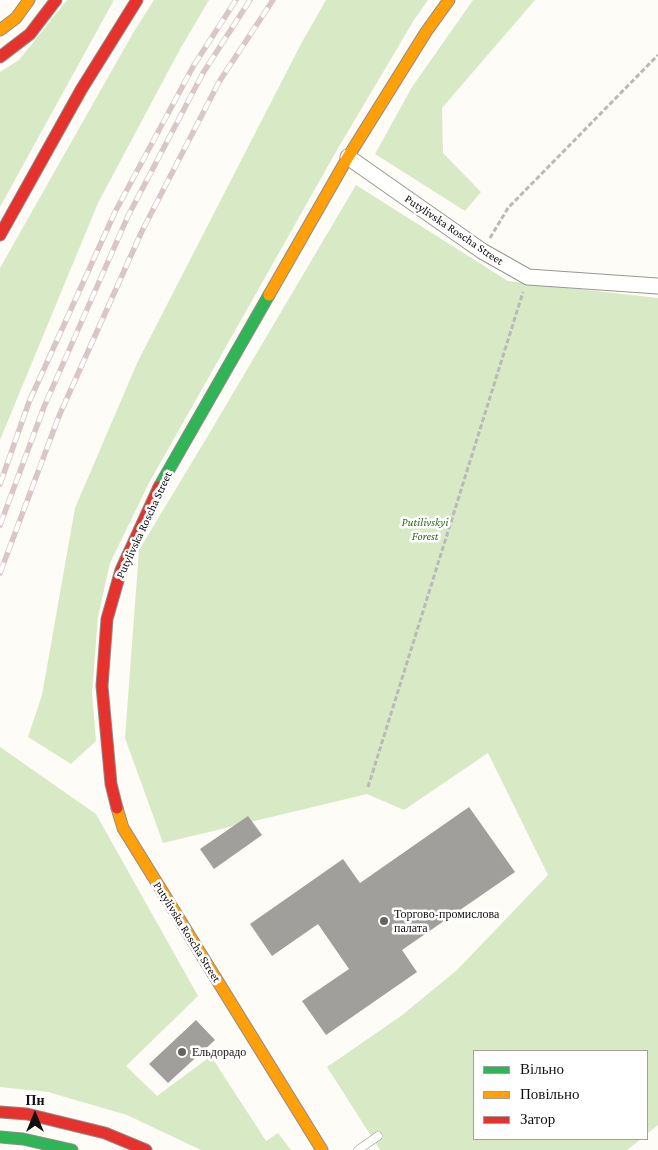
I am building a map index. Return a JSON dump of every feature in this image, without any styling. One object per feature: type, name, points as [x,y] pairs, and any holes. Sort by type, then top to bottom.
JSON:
[{"type":"street","points":[[0,30],[16,18],[29,0]]},
{"type":"street","points":[[0,58],[30,34],[56,0]]},
{"type":"street","points":[[0,235],[81,90],[137,0]]},
{"type":"street","name":"Putylivska Roscha Street","points":[[322,1150],[123,828],[110,784],[102,686],[107,619],[118,578],[154,498],[348,158],[426,32],[449,0]]},
{"type":"street","name":"Putylivska Roscha Street","points":[[348,158],[482,251],[528,276],[658,286]]},
{"type":"street","points":[[0,1112],[27,1114],[105,1133],[146,1150]]},
{"type":"street","points":[[0,1137],[23,1139],[72,1150]]},
{"type":"lane","points":[[358,1150],[378,1136]]},
{"type":"path","points":[[482,251],[508,208],[658,55]]},
{"type":"path","points":[[368,787],[528,276]]},
{"type":"green space","points":[[67,0],[114,0],[0,207],[0,72],[19,60]]},
{"type":"green space","points":[[154,0],[209,0],[179,51],[98,203],[0,440],[0,268],[133,33]]},
{"type":"green space","points":[[326,0],[428,0],[414,20],[337,150],[149,483],[110,563],[98,617],[92,693],[96,741],[71,764],[28,737],[42,695],[75,508],[138,361],[302,42]]},
{"type":"green space","points":[[473,0],[535,0],[442,108],[443,153],[481,192],[465,211],[375,154],[412,87]]},
{"type":"green space","name":"Putilivskyi Forest","points":[[356,185],[508,281],[658,298],[658,1125],[648,1133],[648,1050],[473,1050],[473,1140],[640,1140],[627,1150],[380,1150],[327,1067],[401,1016],[457,970],[548,875],[488,753],[404,810],[367,794],[163,843],[125,738],[139,550]]},
{"type":"green space","points":[[0,747],[96,814],[198,996],[126,1066],[157,1096],[211,1056],[266,1141],[278,1133],[291,1150],[201,1150],[127,1115],[48,1092],[0,1087]]},
{"type":"building","points":[[469,807],[515,872],[402,950],[417,972],[326,1035],[302,1001],[349,969],[318,924],[272,956],[250,924],[343,859],[360,883]]},
{"type":"building","points":[[248,816],[262,835],[214,869],[200,849]]},
{"type":"building","name":"Ельдорадо","points":[[196,1020],[215,1040],[168,1083],[149,1064]]},
{"type":"railway","points":[[0,484],[29,402],[115,212],[194,65],[236,0]]},
{"type":"railway","points":[[0,525],[44,407],[128,216],[203,73],[250,0]]},
{"type":"railway","points":[[0,573],[59,416],[142,231],[219,82],[273,0]]},
{"type":"traffic: fast","points":[[159,487],[269,295]]},
{"type":"traffic: fast","points":[[0,1137],[23,1139],[72,1150]]},
{"type":"traffic: slow","points":[[0,30],[16,18],[29,0]]},
{"type":"traffic: slow","points":[[269,295],[348,157],[426,32],[449,0]]},
{"type":"traffic: slow","points":[[117,808],[123,828],[322,1150]]},
{"type":"traffic: jam","points":[[0,57],[30,34],[56,0]]},
{"type":"traffic: jam","points":[[0,235],[81,90],[137,0]]},
{"type":"traffic: jam","points":[[117,808],[111,784],[102,686],[107,619],[121,570],[159,487]]},
{"type":"traffic: jam","points":[[0,1112],[27,1114],[105,1133],[146,1150]]},
{"type":"place","name":"Торгово-промислова палата","points":[[384,921]]},
{"type":"place","name":"Ельдорадо","points":[[182,1052]]}]
